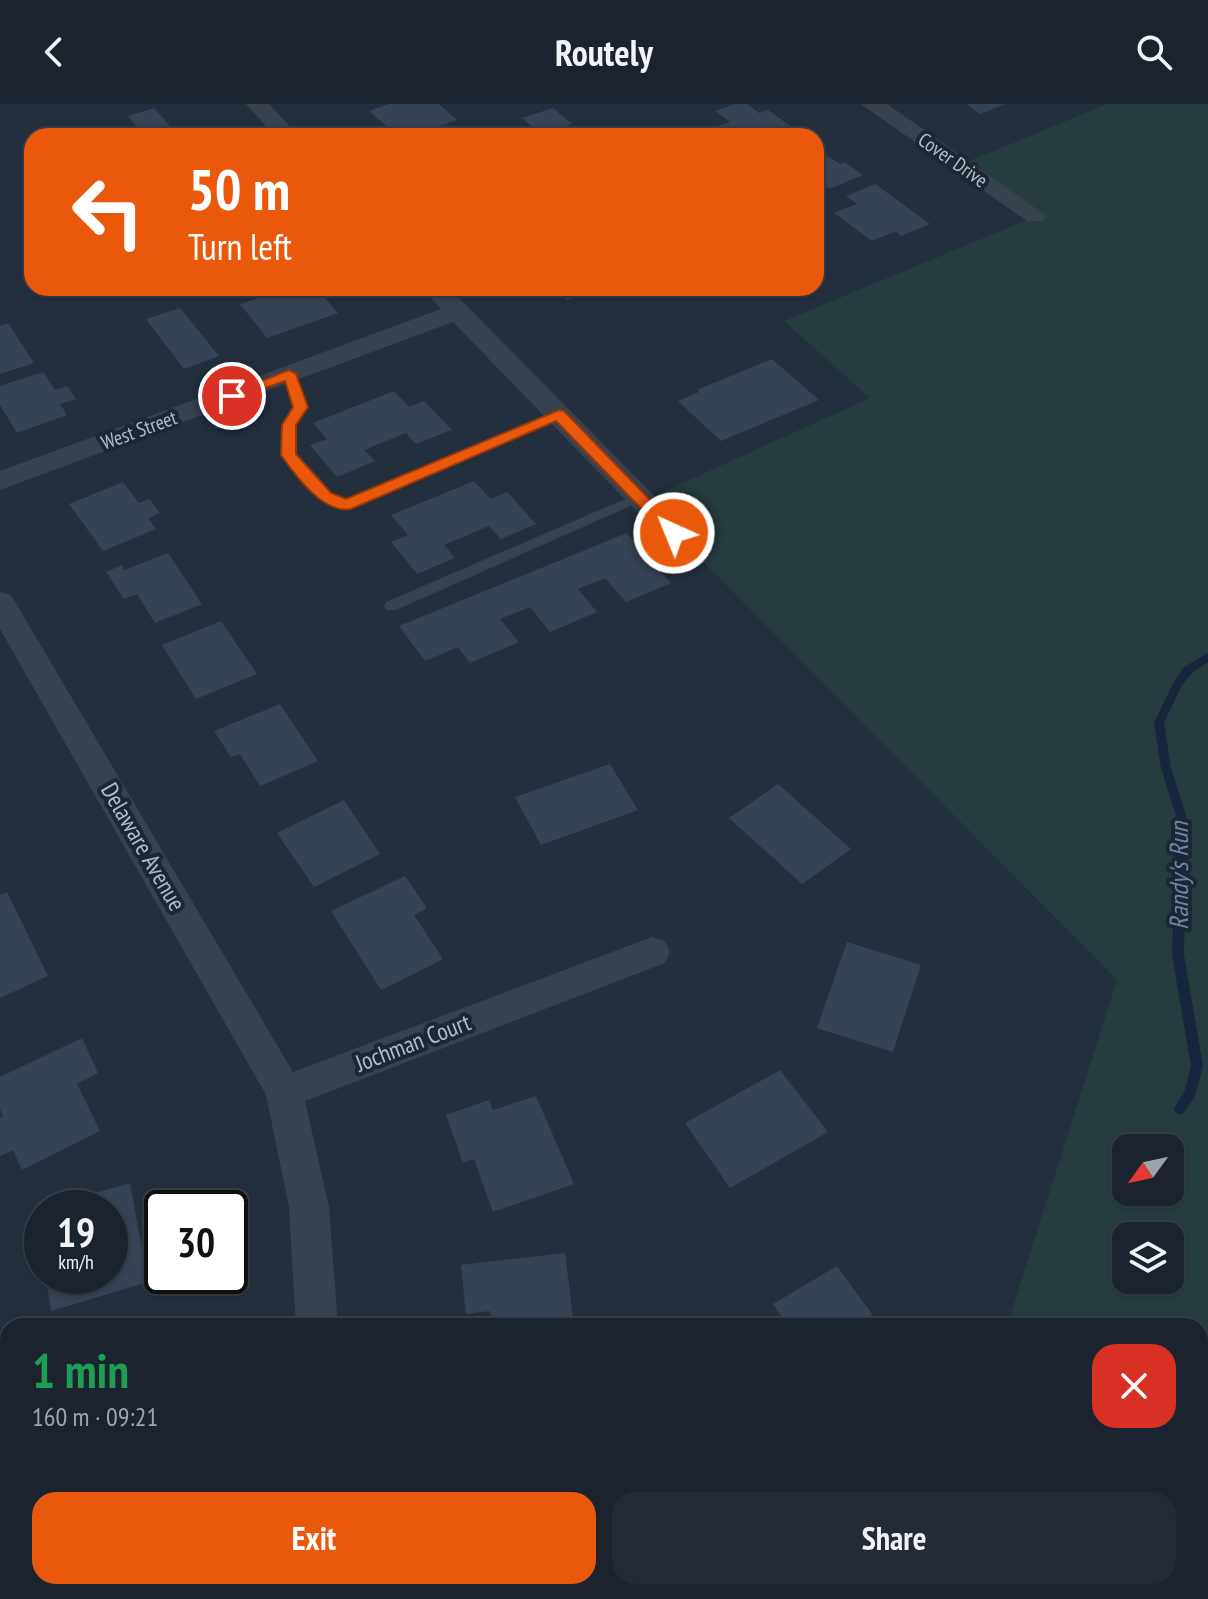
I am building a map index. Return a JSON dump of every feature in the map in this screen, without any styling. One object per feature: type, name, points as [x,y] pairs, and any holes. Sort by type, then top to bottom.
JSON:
[{"type":"street","points":[[257,104],[280,128]]},
{"type":"street","name":"Cover Drive","points":[[872,104],[1035,216]]},
{"type":"street","points":[[443,296],[690,549]]},
{"type":"street","name":"West Street","points":[[0,481],[458,311]]},
{"type":"street","name":"Delaware Avenue","points":[[0,603],[284,1092]]},
{"type":"street","name":"Jochman Court","points":[[284,1092],[652,952]]},
{"type":"street","points":[[284,1092],[309,1207],[316,1318]]},
{"type":"lane","points":[[289,374],[301,407],[289,425],[288,455],[326,496],[345,505],[559,414]]},
{"type":"lane","points":[[391,606],[639,497]]},
{"type":"green space","points":[[1107,104],[1208,104],[1208,1318],[1010,1318],[1117,980],[643,501],[870,398],[784,321],[1034,217],[960,165]]},
{"type":"building","points":[[389,104],[439,104],[457,120],[434,128],[389,128],[369,111]]},
{"type":"building","points":[[735,104],[747,104],[759,113],[768,110],[793,128],[721,128],[718,126],[730,122],[715,111]]},
{"type":"building","points":[[966,104],[1005,104],[980,114]]},
{"type":"building","points":[[154,108],[172,128],[138,128],[128,116]]},
{"type":"building","points":[[553,108],[572,124],[560,128],[534,128],[522,118]]},
{"type":"building","points":[[824,153],[863,175],[829,189],[824,185]]},
{"type":"building","points":[[875,184],[930,224],[901,236],[896,231],[872,241],[834,213],[857,204],[846,196]]},
{"type":"building","points":[[264,296],[323,296],[338,313],[267,338],[240,304]]},
{"type":"building","points":[[180,308],[219,356],[184,369],[146,319]]},
{"type":"building","points":[[8,323],[34,363],[0,374],[0,326]]},
{"type":"building","points":[[772,359],[819,400],[721,441],[678,401],[699,392],[697,390]]},
{"type":"building","points":[[43,372],[55,390],[67,386],[76,399],[60,404],[67,415],[17,433],[0,405],[0,386]]},
{"type":"building","points":[[394,391],[409,407],[424,401],[452,430],[416,444],[406,433],[364,450],[375,461],[337,477],[310,445],[327,439],[313,423]]},
{"type":"building","points":[[474,481],[491,499],[507,492],[536,524],[501,539],[489,526],[444,545],[455,558],[417,574],[391,542],[408,535],[391,515]]},
{"type":"building","points":[[123,482],[139,503],[149,499],[160,513],[148,518],[156,529],[103,551],[69,504]]},
{"type":"building","points":[[627,533],[671,583],[626,602],[605,578],[578,589],[597,612],[550,632],[530,607],[500,619],[519,642],[470,663],[458,647],[425,661],[399,626]]},
{"type":"building","points":[[168,553],[202,604],[155,623],[137,594],[124,599],[106,572],[122,565],[124,570]]},
{"type":"building","points":[[221,621],[257,674],[196,699],[162,645]]},
{"type":"building","points":[[280,704],[318,761],[260,786],[240,754],[231,757],[214,731]]},
{"type":"building","points":[[610,764],[638,810],[541,845],[515,797]]},
{"type":"building","points":[[778,784],[851,849],[802,884],[729,818]]},
{"type":"building","points":[[344,800],[380,854],[314,887],[277,833]]},
{"type":"building","points":[[405,876],[427,908],[414,915],[443,959],[381,990],[331,911]]},
{"type":"building","points":[[7,892],[48,976],[0,998],[0,895]]},
{"type":"building","points":[[847,942],[921,965],[893,1052],[817,1028]]},
{"type":"building","points":[[82,1038],[98,1073],[77,1084],[100,1131],[22,1170],[13,1150],[0,1156],[0,1118],[3,1116],[0,1109],[0,1077]]},
{"type":"building","points":[[780,1070],[828,1132],[730,1188],[685,1123]]},
{"type":"building","points":[[536,1096],[574,1184],[493,1212],[474,1159],[463,1163],[446,1115],[489,1100],[493,1110]]},
{"type":"building","points":[[130,1183],[144,1260],[144,1283],[128,1288],[128,1190],[106,1190]]},
{"type":"building","points":[[565,1253],[573,1318],[491,1318],[490,1311],[466,1314],[461,1265]]},
{"type":"building","points":[[837,1266],[874,1317],[783,1318],[773,1304]]},
{"type":"building","points":[[49,1294],[108,1294],[51,1311]]},
{"type":"waterway","name":"Randy's Run","points":[[1180,1109],[1191,1092],[1197,1066],[1178,955],[1182,819],[1166,768],[1159,723],[1178,683],[1188,670],[1208,657]]},
{"type":"route","points":[[232,396],[289,374],[301,407],[289,425],[288,455],[326,496],[345,505],[559,414],[674,533]]}]
